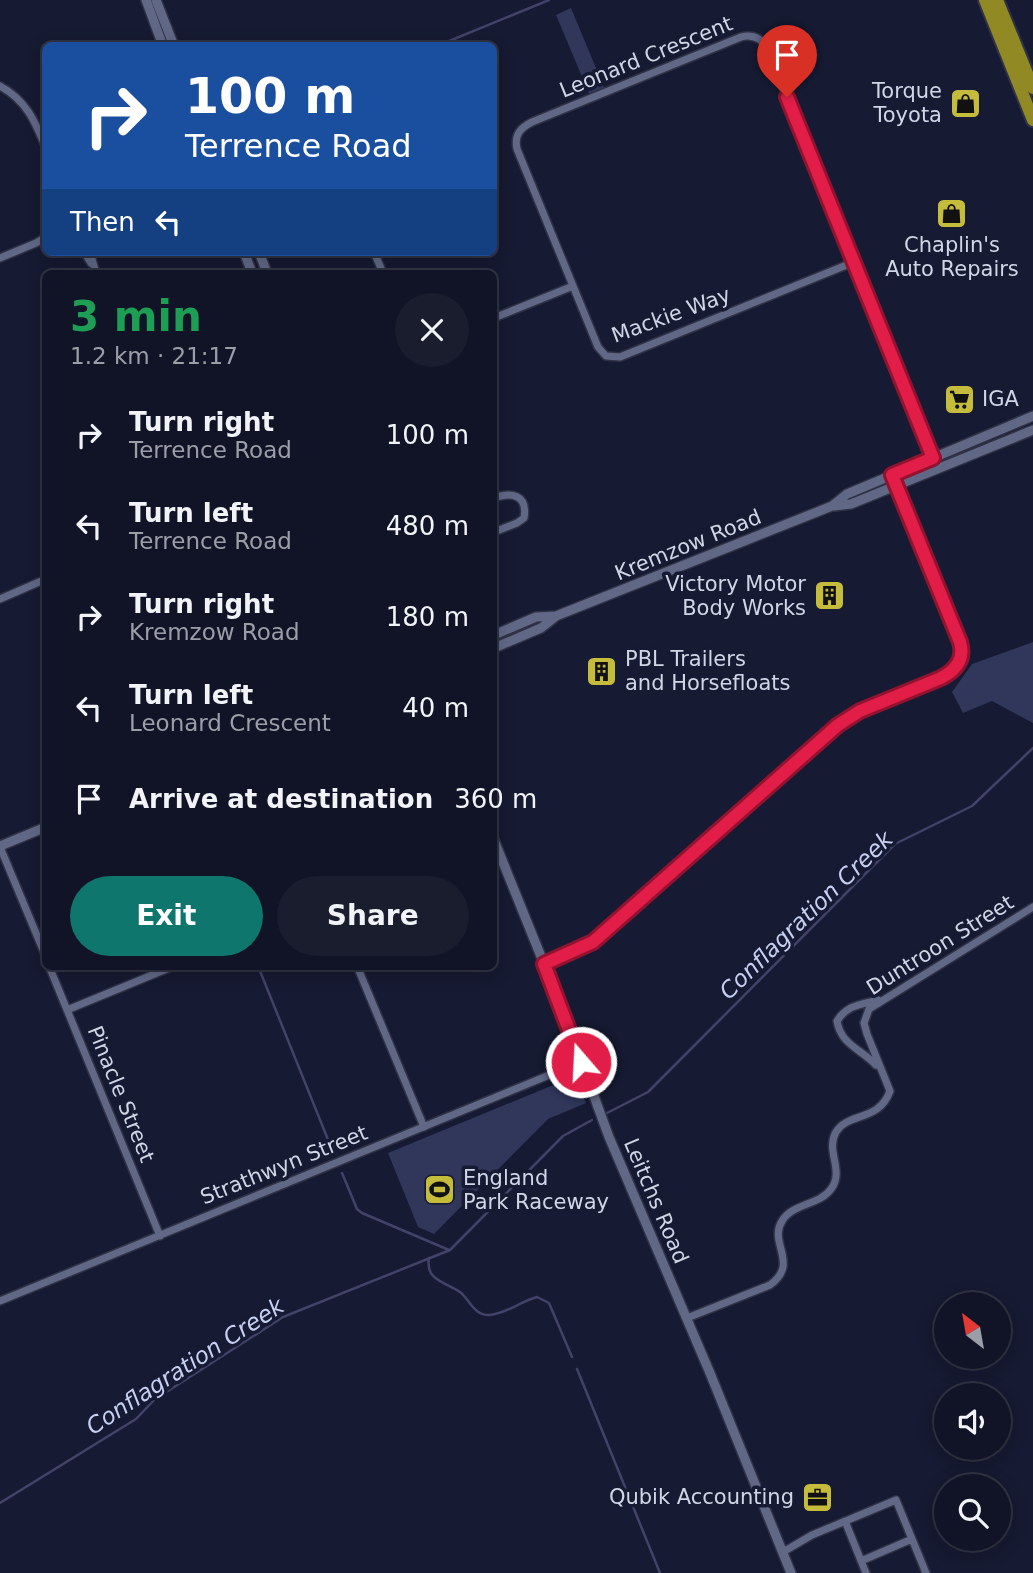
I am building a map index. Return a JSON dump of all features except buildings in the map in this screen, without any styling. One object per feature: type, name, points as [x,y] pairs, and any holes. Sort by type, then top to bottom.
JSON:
[{"type":"highway","points":[[985,0],[1031,111]]},
{"type":"highway","points":[[998,0],[1033,88]]},
{"type":"street","points":[[146,0],[162,42]]},
{"type":"street","points":[[156,0],[172,42]]},
{"type":"street","name":"Leonard Crescent","points":[[517,135],[532,122],[741,37],[754,36],[763,41],[938,469]]},
{"type":"street","points":[[0,86],[15,95],[30,112],[42,139]]},
{"type":"street","name":"Mackie Way","points":[[517,135],[517,149],[599,350],[606,356],[615,358],[854,262]]},
{"type":"street","points":[[0,258],[42,241]]},
{"type":"street","points":[[497,317],[573,286]]},
{"type":"street","name":"Kremzow Road","points":[[832,506],[847,494],[1033,416]]},
{"type":"street","name":"Kremzow Road","points":[[497,647],[541,628],[556,616],[832,506],[851,504],[1033,430]]},
{"type":"street","points":[[544,964],[593,942],[845,719],[941,678],[955,668],[962,655],[960,642],[892,475]]},
{"type":"street","points":[[497,497],[505,493],[514,495],[522,501],[526,509],[524,518],[497,531]]},
{"type":"street","points":[[0,597],[42,581]]},
{"type":"street","name":"Kremzow Road","points":[[497,634],[536,617],[556,616]]},
{"type":"street","points":[[42,829],[0,847],[42,947]]},
{"type":"street","name":"Leitchs Road","points":[[497,847],[609,1137],[687,1318],[791,1573]]},
{"type":"street","name":"Duntroon Street","points":[[867,1034],[864,1023],[869,1009],[1033,907]]},
{"type":"street","name":"Pinacle Street","points":[[51,970],[160,1236]]},
{"type":"street","points":[[67,1010],[164,970]]},
{"type":"street","points":[[359,970],[424,1126]]},
{"type":"street","points":[[881,1000],[851,1006],[842,1012],[837,1021],[838,1031],[845,1042],[870,1059],[881,1071]]},
{"type":"street","points":[[845,1042],[857,1044],[864,1040],[867,1034]]},
{"type":"street","points":[[687,1318],[777,1280],[784,1265],[778,1231],[781,1221],[794,1209],[830,1192],[837,1180],[838,1169],[832,1142],[840,1127],[879,1109],[886,1102],[890,1091],[867,1034]]},
{"type":"street","name":"Strathwyn Street","points":[[0,1301],[581,1062]]},
{"type":"street","points":[[783,1552],[813,1535],[896,1500],[926,1573]]},
{"type":"street","points":[[845,1521],[866,1573]]},
{"type":"street","points":[[861,1561],[912,1539]]},
{"type":"shaded area","points":[[571,8],[606,92],[591,98],[556,15]]},
{"type":"shaded area","points":[[1033,642],[1033,723],[992,701],[963,713],[952,692],[972,664]]},
{"type":"shaded area","name":"England Park Raceway","points":[[571,1080],[578,1085],[586,1103],[548,1119],[434,1234],[418,1227],[388,1153]]},
{"type":"waterway","points":[[447,42],[549,0]]},
{"type":"waterway","name":"Conflagration Creek","points":[[607,1113],[648,1092],[895,844],[972,806],[1033,748]]},
{"type":"waterway","points":[[260,970],[333,1152]]},
{"type":"waterway","name":"Conflagration Creek","points":[[0,1503],[136,1419],[154,1400],[283,1317],[450,1250],[563,1136],[592,1120]]},
{"type":"waterway","points":[[342,1173],[357,1209],[362,1213],[449,1250]]},
{"type":"waterway","points":[[429,1258],[433,1276],[460,1292],[473,1307],[485,1315],[508,1310],[537,1297],[549,1303],[572,1357]]},
{"type":"waterway","points":[[577,1369],[660,1573]]},
{"type":"place","name":"Torque Toyota","points":[[965,103]]},
{"type":"place","name":"Chaplin's Auto Repairs","points":[[952,213]]},
{"type":"place","name":"IGA","points":[[959,399]]},
{"type":"place","name":"Victory Motor Body Works","points":[[829,596]]},
{"type":"place","name":"PBL Trailers and Horsefloats","points":[[602,671]]},
{"type":"place","name":"England Park Raceway","points":[[440,1190]]},
{"type":"place","name":"Qubik Accounting","points":[[817,1497]]},
{"type":"route","points":[[581,1062],[544,964],[593,942],[845,719],[949,674],[960,662],[962,655],[960,642],[892,475],[933,458],[787,97]]}]
